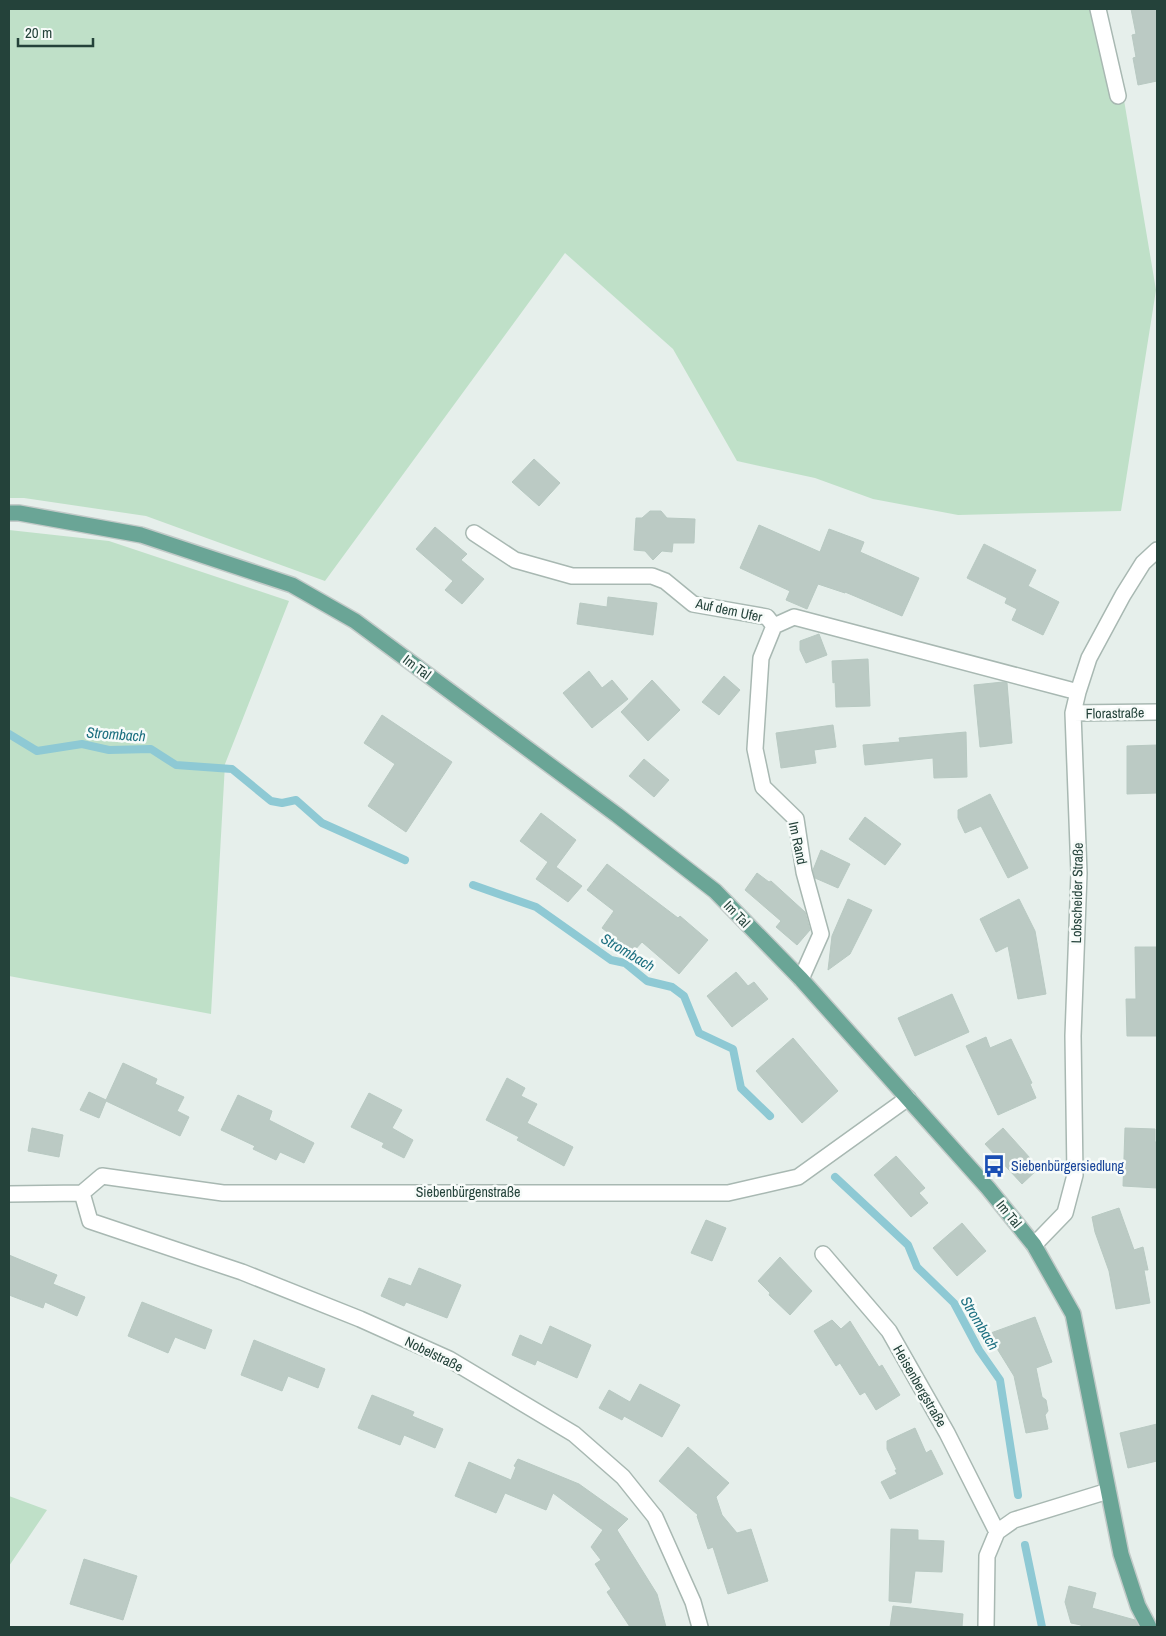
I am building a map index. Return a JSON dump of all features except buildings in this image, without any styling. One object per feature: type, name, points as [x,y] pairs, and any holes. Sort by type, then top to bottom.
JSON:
[{"type":"main road","name":"Im Tal","points":[[9,513],[19,512],[141,535],[292,585],[355,621],[617,815],[715,892],[801,978],[988,1188],[1034,1245],[1072,1314],[1121,1554],[1138,1606],[1149,1627]]},
{"type":"street","points":[[1098,9],[1118,96]]},
{"type":"street","name":"Auf dem Ufer","points":[[474,533],[515,560],[572,576],[652,576],[665,581],[693,604],[766,617],[774,626],[794,618],[1078,692]]},
{"type":"street","name":"Lobscheider Straße","points":[[1034,1245],[1065,1213],[1075,1175],[1072,1036],[1079,873],[1073,713],[1089,658],[1144,563],[1157,550]]},
{"type":"street","name":"Im Rand","points":[[774,626],[761,658],[755,749],[763,786],[796,820],[804,872],[821,934],[801,978]]},
{"type":"street","name":"Florastraße","points":[[1073,713],[1157,712]]},
{"type":"street","name":"Siebenbürgenstraße","points":[[82,1193],[102,1176],[223,1193],[728,1193],[798,1177],[908,1098]]},
{"type":"street","points":[[9,1194],[82,1193]]},
{"type":"street","name":"Nobelstraße","points":[[82,1193],[90,1221],[242,1272],[360,1319],[449,1359],[574,1434],[623,1477],[655,1517],[693,1602],[700,1627]]},
{"type":"street","name":"Heisenbergstraße","points":[[823,1254],[889,1331],[947,1433],[997,1532]]},
{"type":"street","points":[[986,1627],[987,1556],[997,1532],[1014,1520],[1108,1491]]},
{"type":"green space","points":[[9,9],[1091,9],[1113,101],[1124,100],[1156,290],[1121,511],[958,515],[873,499],[815,478],[737,461],[673,349],[565,253],[325,581],[146,516],[24,498],[9,498]]},
{"type":"green space","points":[[9,530],[109,541],[289,601],[225,764],[211,1014],[9,976]]},
{"type":"green space","points":[[9,1496],[47,1510],[9,1566]]},
{"type":"waterway","name":"Strombach","points":[[9,734],[37,751],[82,744],[109,750],[151,749],[176,765],[232,769],[271,801],[282,803],[296,800],[322,823],[405,860]]},
{"type":"waterway","name":"Strombach","points":[[473,885],[536,907],[611,960],[625,963],[647,981],[672,987],[684,996],[699,1033],[733,1049],[741,1088],[770,1116]]},
{"type":"waterway","name":"Strombach","points":[[835,1177],[908,1245],[917,1267],[954,1303],[979,1350],[1000,1380],[1018,1495]]},
{"type":"waterway","name":"Strombach","points":[[1025,1545],[1042,1627]]},
{"type":"place","name":"Siebenbürgersiedlung","points":[[994,1166]]}]
